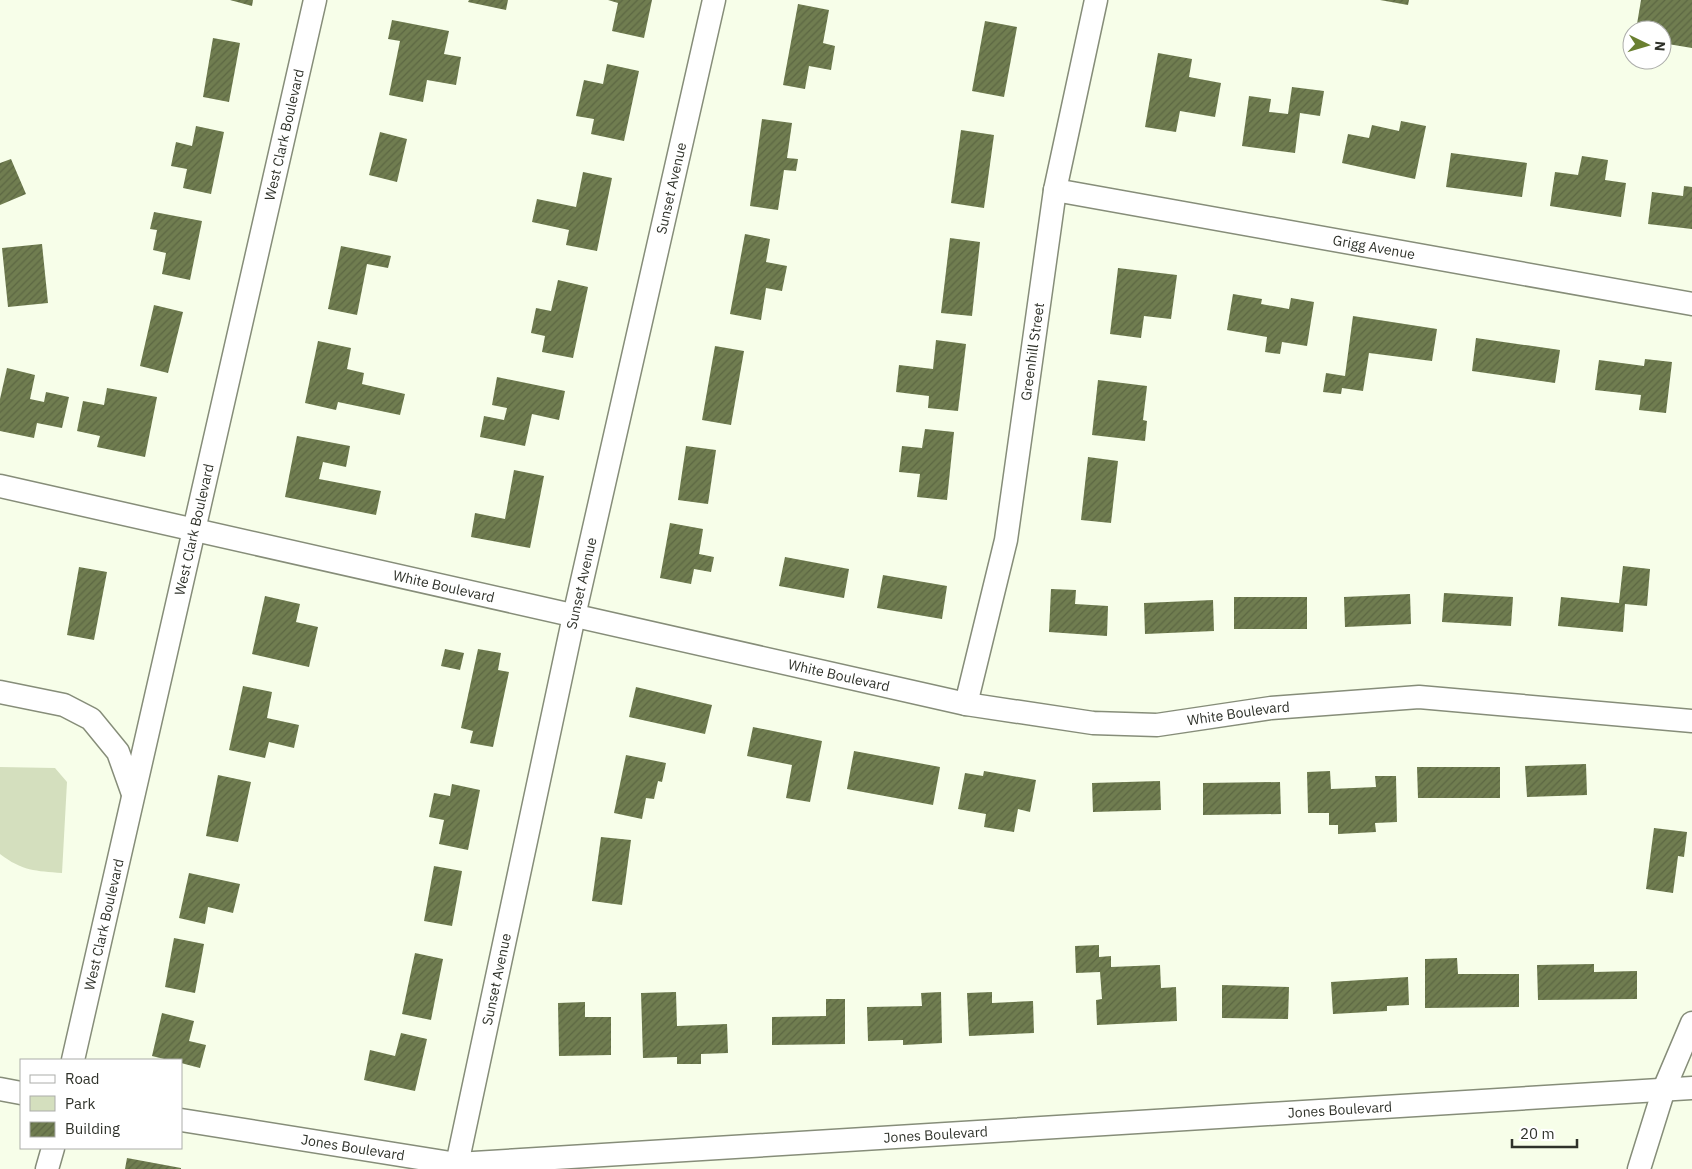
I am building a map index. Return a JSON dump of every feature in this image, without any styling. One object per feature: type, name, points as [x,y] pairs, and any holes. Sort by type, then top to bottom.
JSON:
[{"type":"street","name":"West Clark Boulevard","points":[[73,1059],[192,530],[315,0]]},
{"type":"street","name":"Sunset Avenue","points":[[456,1166],[574,616],[714,0]]},
{"type":"street","name":"Greenhill Street","points":[[966,704],[1006,540],[1055,190],[1096,0]]},
{"type":"street","name":"Grigg Avenue","points":[[1055,190],[1692,304]]},
{"type":"street","name":"White Boulevard","points":[[0,486],[966,704],[1093,723],[1157,725],[1271,708],[1420,698],[1692,721]]},
{"type":"street","points":[[0,692],[64,705],[91,719],[118,752],[133,794]]},
{"type":"street","points":[[1639,1169],[1664,1089],[1692,1023]]},
{"type":"street","name":"Jones Boulevard","points":[[182,1120],[456,1166],[1692,1088]]},
{"type":"street","points":[[0,1089],[20,1093]]},
{"type":"street","points":[[48,1169],[52,1149]]},
{"type":"green space","points":[[0,767],[55,768],[67,782],[62,873],[44,872],[22,867],[0,854]]},
{"type":"building","points":[[230,0],[253,0],[252,6]]},
{"type":"building","points":[[469,0],[508,0],[506,10],[468,2]]},
{"type":"building","points":[[608,0],[652,0],[644,38],[612,31],[618,3]]},
{"type":"building","points":[[1380,0],[1409,0],[1408,5]]},
{"type":"building","points":[[1641,0],[1692,0],[1692,48],[1672,45],[1672,20],[1638,20]]},
{"type":"building","points":[[798,4],[829,10],[823,43],[835,46],[831,70],[809,66],[805,89],[783,85]]},
{"type":"building","points":[[392,20],[449,31],[444,54],[461,57],[456,85],[427,80],[423,102],[389,95],[400,41],[388,39]]},
{"type":"building","points":[[985,21],[1017,27],[1004,97],[972,91]]},
{"type":"building","points":[[213,38],[240,43],[229,102],[203,97]]},
{"type":"building","points":[[1158,53],[1192,59],[1189,77],[1221,83],[1215,117],[1180,111],[1176,132],[1145,127]]},
{"type":"building","points":[[607,64],[639,71],[624,141],[591,134],[594,119],[576,116],[584,80],[603,84]]},
{"type":"building","points":[[1292,87],[1324,91],[1320,116],[1300,113],[1295,153],[1242,146],[1249,96],[1271,99],[1269,112],[1288,114]]},
{"type":"building","points":[[762,119],[792,123],[787,158],[798,159],[796,171],[784,170],[778,210],[750,206]]},
{"type":"building","points":[[1401,121],[1426,126],[1415,179],[1342,163],[1348,134],[1369,138],[1372,125],[1399,131]]},
{"type":"building","points":[[196,126],[224,132],[211,194],[183,188],[187,169],[171,166],[176,142],[192,146]]},
{"type":"building","points":[[961,130],[994,135],[984,208],[951,203]]},
{"type":"building","points":[[380,132],[407,139],[397,182],[369,175]]},
{"type":"building","points":[[1451,153],[1527,163],[1522,197],[1446,187]]},
{"type":"building","points":[[1582,156],[1608,160],[1605,180],[1626,183],[1621,217],[1550,206],[1555,172],[1578,175]]},
{"type":"building","points":[[11,159],[26,194],[0,205],[0,163]]},
{"type":"building","points":[[583,172],[612,178],[597,251],[566,245],[569,230],[532,222],[537,199],[576,207]]},
{"type":"building","points":[[1684,186],[1692,187],[1692,229],[1648,224],[1652,192],[1683,196]]},
{"type":"building","points":[[154,212],[202,221],[190,280],[162,274],[166,253],[153,250],[157,230],[150,229]]},
{"type":"building","points":[[745,234],[770,239],[766,262],[787,266],[782,291],[766,288],[761,320],[730,314]]},
{"type":"building","points":[[950,238],[980,242],[972,316],[941,313]]},
{"type":"building","points":[[42,244],[48,303],[8,307],[2,248]]},
{"type":"building","points":[[341,246],[391,256],[388,268],[367,264],[357,315],[328,309]]},
{"type":"building","points":[[1118,268],[1177,275],[1171,319],[1144,316],[1141,338],[1110,334]]},
{"type":"building","points":[[558,280],[588,287],[573,358],[542,352],[545,336],[531,333],[536,308],[551,311]]},
{"type":"building","points":[[1233,294],[1262,299],[1261,304],[1289,309],[1291,298],[1314,302],[1307,346],[1282,342],[1280,354],[1265,352],[1267,337],[1227,330]]},
{"type":"building","points":[[154,305],[183,312],[168,373],[140,366]]},
{"type":"building","points":[[1353,316],[1437,329],[1432,361],[1369,353],[1363,391],[1342,388],[1341,394],[1323,392],[1326,373],[1345,376]]},
{"type":"building","points":[[1476,338],[1560,350],[1555,383],[1472,371]]},
{"type":"building","points":[[936,340],[966,344],[958,411],[928,408],[929,396],[896,392],[899,365],[933,369]]},
{"type":"building","points":[[318,341],[351,348],[347,369],[364,373],[362,384],[405,394],[400,415],[338,402],[336,410],[305,403]]},
{"type":"building","points":[[715,346],[744,351],[731,425],[702,420]]},
{"type":"building","points":[[1645,359],[1672,362],[1666,413],[1639,410],[1641,395],[1595,390],[1599,360],[1644,366]]},
{"type":"building","points":[[7,368],[35,375],[30,399],[44,402],[46,392],[69,397],[62,428],[37,423],[34,438],[0,431],[0,399]]},
{"type":"building","points":[[497,377],[565,391],[559,420],[532,414],[525,446],[480,437],[484,416],[504,420],[507,408],[492,405]]},
{"type":"building","points":[[1098,380],[1147,386],[1143,420],[1147,421],[1145,441],[1092,435]]},
{"type":"building","points":[[107,388],[157,397],[145,457],[97,447],[100,436],[77,431],[83,401],[104,405]]},
{"type":"building","points":[[925,429],[954,432],[947,500],[917,497],[920,474],[899,472],[902,446],[922,448]]},
{"type":"building","points":[[297,436],[350,446],[346,467],[323,462],[319,479],[381,491],[376,515],[285,497]]},
{"type":"building","points":[[686,446],[716,450],[708,504],[678,500]]},
{"type":"building","points":[[1088,457],[1118,461],[1111,523],[1081,520]]},
{"type":"building","points":[[514,470],[544,476],[530,548],[471,537],[475,513],[505,519]]},
{"type":"building","points":[[670,523],[703,529],[699,554],[714,557],[711,572],[694,569],[691,584],[660,578]]},
{"type":"building","points":[[785,557],[849,569],[844,598],[779,586]]},
{"type":"building","points":[[1623,566],[1650,569],[1647,606],[1625,604],[1623,632],[1558,626],[1561,597],[1619,603]]},
{"type":"building","points":[[79,567],[107,572],[94,640],[67,635]]},
{"type":"building","points":[[883,575],[947,586],[942,619],[877,608]]},
{"type":"building","points":[[1051,589],[1076,590],[1075,604],[1108,606],[1107,636],[1049,632]]},
{"type":"building","points":[[1444,593],[1513,597],[1511,626],[1442,622]]},
{"type":"building","points":[[1410,594],[1411,624],[1345,627],[1344,597]]},
{"type":"building","points":[[265,596],[300,604],[296,622],[318,627],[309,667],[252,654]]},
{"type":"building","points":[[1234,597],[1307,597],[1307,629],[1234,629]]},
{"type":"building","points":[[1213,600],[1214,631],[1145,634],[1144,603]]},
{"type":"building","points":[[445,649],[464,653],[460,670],[441,666]]},
{"type":"building","points":[[478,649],[501,653],[498,670],[509,672],[493,747],[470,743],[473,731],[461,728]]},
{"type":"building","points":[[243,686],[272,692],[267,718],[299,725],[294,748],[269,742],[265,758],[229,750]]},
{"type":"building","points":[[636,687],[712,705],[705,734],[629,717]]},
{"type":"building","points":[[753,727],[822,741],[810,802],[786,798],[792,765],[747,756]]},
{"type":"building","points":[[854,751],[940,767],[933,805],[847,789]]},
{"type":"building","points":[[626,755],[666,763],[662,782],[658,781],[654,799],[646,798],[642,819],[614,813]]},
{"type":"building","points":[[1586,764],[1587,795],[1527,797],[1525,766]]},
{"type":"building","points":[[1417,767],[1500,767],[1500,798],[1418,798]]},
{"type":"building","points":[[984,771],[1036,780],[1030,812],[1018,809],[1014,832],[984,827],[986,814],[958,809],[965,773],[983,776]]},
{"type":"building","points":[[1330,771],[1331,789],[1376,787],[1375,776],[1396,776],[1397,822],[1375,823],[1376,832],[1338,834],[1338,825],[1329,825],[1329,813],[1308,813],[1307,772]]},
{"type":"building","points":[[218,775],[251,782],[238,842],[206,836]]},
{"type":"building","points":[[1160,781],[1161,810],[1093,812],[1092,783]]},
{"type":"building","points":[[1280,782],[1281,814],[1203,815],[1203,783]]},
{"type":"building","points":[[452,784],[480,790],[468,850],[439,844],[444,820],[429,817],[434,793],[450,796]]},
{"type":"building","points":[[1654,828],[1687,832],[1684,857],[1678,856],[1673,893],[1646,889]]},
{"type":"building","points":[[601,837],[631,840],[622,905],[592,901]]},
{"type":"building","points":[[434,866],[462,871],[452,926],[424,921]]},
{"type":"building","points":[[189,873],[240,884],[233,913],[208,907],[205,924],[179,918]]},
{"type":"building","points":[[174,938],[204,944],[195,993],[165,987]]},
{"type":"building","points":[[1099,945],[1099,957],[1111,956],[1111,967],[1160,965],[1161,988],[1176,987],[1177,1021],[1097,1025],[1096,1000],[1102,999],[1100,972],[1076,973],[1075,946]]},
{"type":"building","points":[[415,953],[443,959],[431,1020],[402,1014]]},
{"type":"building","points":[[1457,958],[1458,974],[1519,974],[1519,1007],[1425,1008],[1425,959]]},
{"type":"building","points":[[1594,964],[1594,972],[1637,971],[1637,999],[1538,1000],[1537,965]]},
{"type":"building","points":[[1408,977],[1409,1005],[1387,1006],[1387,1011],[1333,1014],[1331,982]]},
{"type":"building","points":[[1222,985],[1289,987],[1288,1019],[1222,1018]]},
{"type":"building","points":[[676,992],[677,1026],[727,1024],[728,1053],[701,1054],[701,1064],[677,1064],[677,1057],[643,1058],[641,993]]},
{"type":"building","points":[[941,992],[942,1043],[903,1045],[903,1040],[868,1041],[867,1007],[922,1006],[921,993]]},
{"type":"building","points":[[992,992],[992,1003],[1033,1001],[1034,1033],[969,1036],[967,993]]},
{"type":"building","points":[[826,999],[845,999],[845,1044],[772,1045],[772,1017],[826,1016]]},
{"type":"building","points":[[585,1002],[585,1017],[611,1017],[611,1055],[559,1056],[558,1003]]},
{"type":"building","points":[[162,1013],[194,1021],[189,1041],[206,1045],[200,1068],[182,1063],[182,1059],[164,1059],[152,1056]]},
{"type":"building","points":[[401,1033],[427,1039],[415,1091],[364,1080],[370,1050],[395,1056]]},
{"type":"building","points":[[127,1158],[181,1168],[181,1169],[125,1169]]}]
